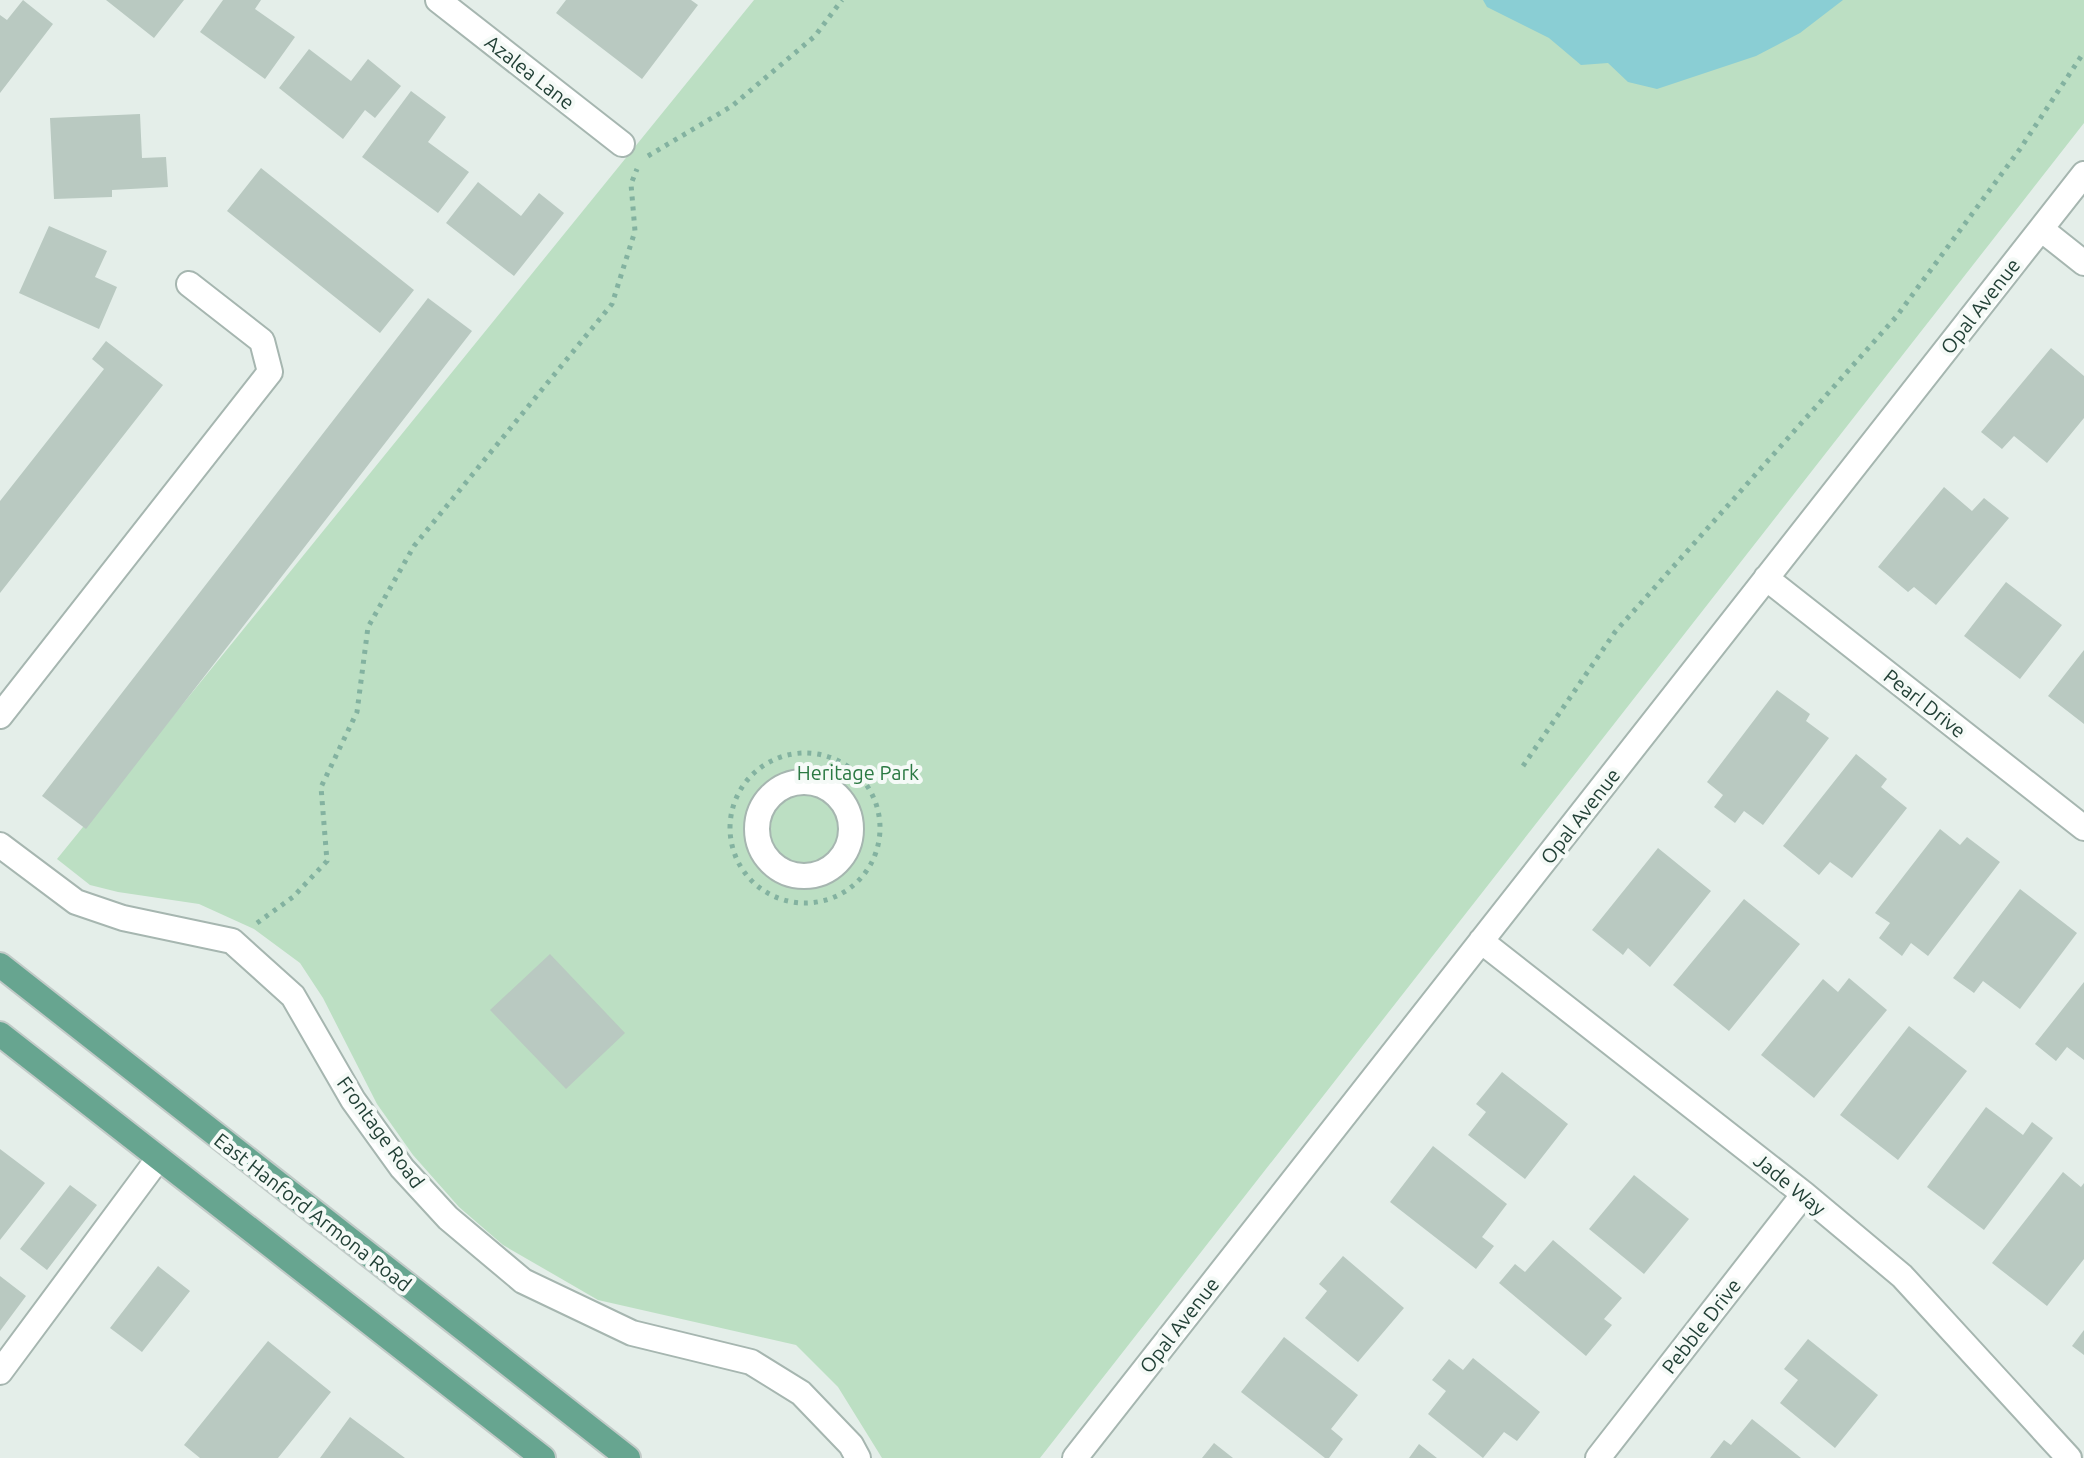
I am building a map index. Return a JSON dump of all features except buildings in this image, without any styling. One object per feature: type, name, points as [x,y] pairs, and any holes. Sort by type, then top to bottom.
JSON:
[{"type":"main road","name":"East Hanford Armona Road","points":[[0,965],[628,1458]]},
{"type":"main road","points":[[0,1034],[543,1458]]},
{"type":"street","name":"Azalea Lane","points":[[442,1],[622,144]]},
{"type":"street","name":"Opal Avenue","points":[[1075,1458],[2084,174]]},
{"type":"street","points":[[2041,229],[2084,263]]},
{"type":"street","points":[[0,716],[270,372],[262,341],[189,284]]},
{"type":"street","name":"Pearl Drive","points":[[1766,578],[2084,828]]},
{"type":"street","points":[[0,845],[76,902],[123,918],[232,941]]},
{"type":"street","name":"Frontage Road","points":[[232,941],[293,996],[353,1100],[402,1168],[448,1218],[523,1281],[632,1333],[751,1362],[801,1393],[851,1445],[858,1458]]},
{"type":"street","name":"Jade Way","points":[[1481,941],[1804,1194],[1902,1276],[2069,1458]]},
{"type":"street","points":[[0,1372],[158,1159]]},
{"type":"street","name":"Pebble Drive","points":[[1598,1458],[1804,1194]]},
{"type":"path","points":[[232,941],[293,897],[327,861],[321,787],[357,712],[368,627],[414,546],[612,304],[635,231],[631,184],[641,159],[732,106],[815,36],[842,0]]},
{"type":"path","points":[[1523,766],[1615,632],[1896,317],[2020,149],[2084,52]]},
{"type":"path","points":[[792,753],[812,753],[832,758],[850,768],[865,782],[875,800],[880,820],[879,842],[872,862],[860,880],[843,893],[807,904],[790,901],[771,894],[754,882],[741,866],[733,847],[730,828],[732,810],[740,790],[753,773],[771,760],[792,753]]},
{"type":"green space","name":"Heritage Park","points":[[754,0],[2084,0],[2084,123],[1040,1458],[882,1458],[838,1387],[796,1345],[598,1300],[503,1245],[459,1207],[413,1155],[377,1104],[323,998],[300,963],[254,929],[199,904],[90,885],[57,859]]},
{"type":"water","points":[[1483,0],[1843,0],[1800,33],[1756,56],[1657,89],[1628,82],[1608,63],[1581,65],[1549,38],[1487,7]]}]
